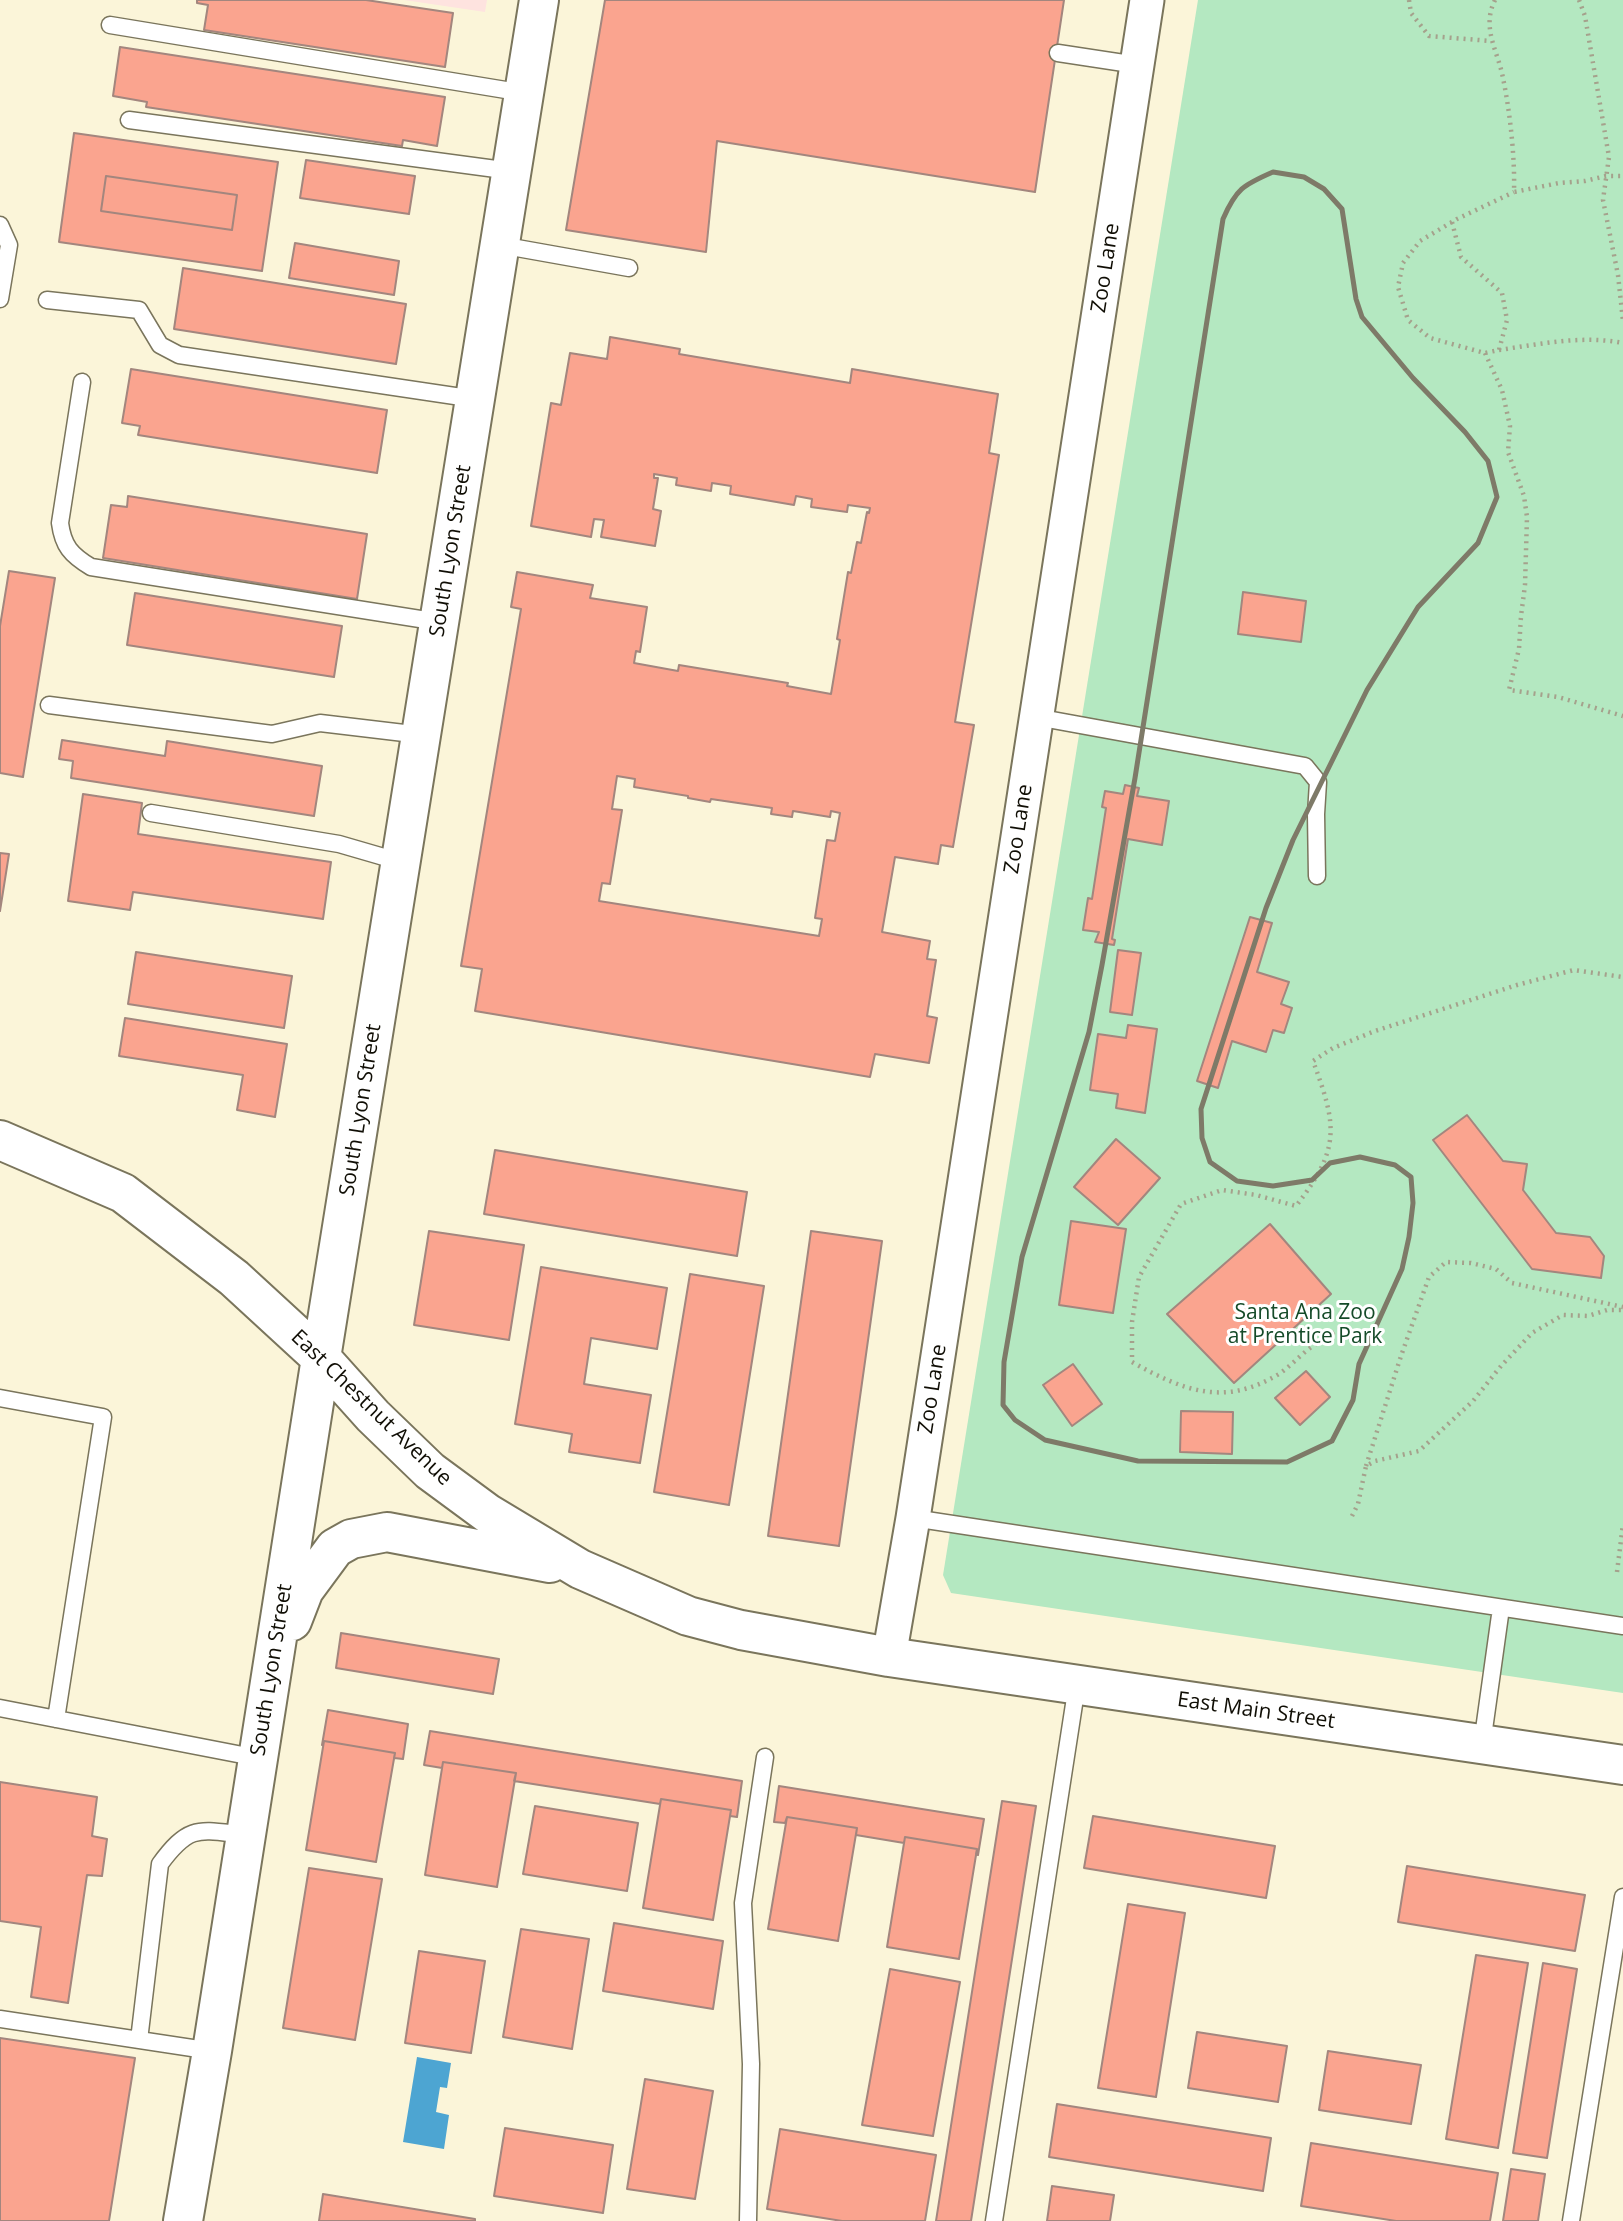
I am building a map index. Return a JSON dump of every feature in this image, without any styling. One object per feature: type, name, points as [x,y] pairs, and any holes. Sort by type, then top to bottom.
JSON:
[{"type":"street","name":"South Lyon Street","points":[[183,2221],[539,0]]},
{"type":"street","name":"Zoo Lane","points":[[889,1657],[913,1518],[1147,0]]},
{"type":"street","name":"East Chestnut Avenue","points":[[0,1140],[123,1193],[234,1278],[321,1358],[373,1416],[430,1471],[486,1513],[580,1569],[688,1616],[741,1630],[889,1657]]},
{"type":"street","points":[[271,1679],[304,1590],[335,1548],[351,1539],[387,1532],[580,1569]]},
{"type":"street","name":"East Main Street","points":[[889,1657],[1623,1765]]},
{"type":"lane","points":[[110,25],[524,93]]},
{"type":"lane","points":[[1058,53],[1137,65]]},
{"type":"lane","points":[[129,120],[512,171]]},
{"type":"lane","points":[[0,225],[9,244],[0,299]]},
{"type":"lane","points":[[500,245],[629,268]]},
{"type":"lane","points":[[47,300],[139,310],[160,345],[179,355],[475,399]]},
{"type":"lane","points":[[82,382],[60,523],[62,540],[72,556],[91,567],[439,622]]},
{"type":"lane","points":[[49,705],[272,734],[320,723],[421,735]]},
{"type":"lane","points":[[1036,717],[1305,766],[1318,782],[1317,876]]},
{"type":"lane","points":[[151,813],[339,844],[401,862]]},
{"type":"lane","points":[[0,1398],[103,1417],[56,1719]]},
{"type":"lane","points":[[913,1518],[1623,1626]]},
{"type":"lane","points":[[1482,1745],[1501,1608]]},
{"type":"lane","points":[[994,2221],[1077,1685]]},
{"type":"lane","points":[[0,1708],[258,1758]]},
{"type":"lane","points":[[748,2221],[751,2064],[743,1903],[765,1757]]},
{"type":"lane","points":[[139,2040],[160,1864],[174,1846],[191,1832],[202,1830],[246,1835]]},
{"type":"lane","points":[[1571,2221],[1623,1897]]},
{"type":"lane","points":[[0,2019],[212,2051]]},
{"type":"path","points":[[1409,0],[1411,13],[1429,36],[1491,41]]},
{"type":"path","points":[[1495,0],[1488,20],[1491,41],[1503,77],[1512,146],[1514,192]]},
{"type":"path","points":[[1579,0],[1585,16],[1609,157],[1603,200],[1618,275],[1623,321]]},
{"type":"path","points":[[1623,176],[1606,176],[1514,192],[1452,222],[1420,241],[1403,263],[1398,287],[1408,320],[1430,338],[1485,353],[1558,341],[1605,339],[1623,343]]},
{"type":"path","points":[[1452,222],[1461,257],[1502,293],[1507,320],[1499,350]]},
{"type":"path","points":[[1485,353],[1502,390],[1510,426],[1508,452],[1524,496],[1527,517],[1525,585],[1519,649],[1509,690],[1558,697],[1623,716]]},
{"type":"path","points":[[1341,1311],[1345,1326],[1312,1347],[1280,1373],[1241,1391],[1198,1392],[1162,1379],[1132,1362],[1132,1322],[1139,1277],[1181,1204],[1222,1190],[1256,1195],[1296,1206],[1311,1187],[1328,1153],[1333,1126],[1313,1061],[1333,1048],[1376,1031],[1517,985],[1574,971],[1623,977]]},
{"type":"path","points":[[1352,1516],[1358,1504],[1373,1438],[1429,1277],[1446,1262],[1471,1263],[1496,1269],[1512,1283],[1623,1308]]},
{"type":"path","points":[[1366,1466],[1419,1451],[1473,1401],[1532,1333],[1563,1315],[1588,1316],[1623,1308]]},
{"type":"path","points":[[1617,1572],[1623,1524]]},
{"type":"shaded area","points":[[404,0],[487,0],[485,12]]},
{"type":"green space","name":"Santa Ana Zoo at Prentice Park","points":[[1198,0],[1623,0],[1623,1693],[951,1593],[943,1575]]},
{"type":"water","points":[[417,2057],[451,2063],[447,2088],[440,2087],[436,2112],[449,2115],[444,2149],[403,2142]]},
{"type":"building","points":[[197,0],[366,0],[453,13],[445,67],[204,30],[208,5],[197,3]]},
{"type":"building","points":[[605,0],[1064,0],[1035,192],[717,141],[706,252],[566,230]]},
{"type":"building","points":[[120,47],[445,97],[437,146],[403,140],[402,146],[146,107],[147,102],[113,96]]},
{"type":"building","points":[[74,133],[278,162],[262,271],[59,242]],"holes":[[[106,176],[237,195],[232,230],[101,211]]]},
{"type":"building","points":[[306,160],[415,176],[409,214],[300,198]]},
{"type":"building","points":[[106,176],[237,195],[232,230],[101,211]]},
{"type":"building","points":[[295,243],[399,261],[394,295],[289,278]]},
{"type":"building","points":[[183,268],[406,304],[396,364],[174,329]]},
{"type":"building","points":[[610,337],[680,349],[679,354],[850,383],[852,369],[998,394],[989,453],[999,455],[955,722],[974,725],[953,847],[941,845],[938,864],[895,857],[882,932],[930,941],[927,959],[936,960],[927,1016],[937,1018],[929,1063],[875,1054],[870,1077],[475,1011],[482,969],[461,966],[521,609],[511,607],[517,572],[593,585],[590,598],[647,607],[640,652],[636,651],[634,663],[678,671],[679,665],[788,683],[787,686],[831,694],[848,572],[851,573],[857,542],[861,543],[867,512],[869,513],[870,508],[848,505],[847,512],[811,507],[812,499],[796,496],[794,505],[730,494],[731,486],[712,483],[711,491],[676,485],[677,478],[654,474],[654,478],[658,478],[653,509],[661,511],[655,546],[601,537],[604,520],[594,519],[591,537],[531,526],[551,403],[561,405],[570,353],[607,359]],"holes":[[[617,776],[635,779],[634,787],[710,802],[711,799],[772,808],[771,814],[792,817],[793,811],[830,817],[831,811],[840,813],[835,841],[827,840],[815,918],[822,919],[819,936],[599,901],[602,883],[610,884],[622,810],[612,809]]]},
{"type":"building","points":[[131,369],[387,410],[377,473],[138,435],[140,426],[122,423]]},
{"type":"building","points":[[128,496],[367,534],[357,599],[103,558],[111,505],[127,507]]},
{"type":"building","points":[[9,571],[55,578],[23,777],[0,773],[0,626]]},
{"type":"building","points":[[1243,592],[1306,601],[1301,642],[1238,634]]},
{"type":"building","points":[[135,593],[342,626],[334,677],[127,645]]},
{"type":"building","points":[[62,740],[165,756],[167,741],[322,766],[314,816],[71,778],[73,761],[59,759]]},
{"type":"building","points":[[1125,785],[1139,788],[1137,796],[1169,801],[1162,845],[1128,839],[1112,939],[1115,940],[1114,945],[1095,942],[1099,932],[1083,930],[1088,898],[1092,899],[1106,808],[1102,807],[1105,791],[1123,794]]},
{"type":"building","points":[[83,794],[142,803],[138,834],[331,862],[323,919],[133,892],[130,910],[68,901]]},
{"type":"building","points":[[0,853],[9,854],[0,911]]},
{"type":"building","points":[[1250,917],[1272,923],[1257,972],[1289,982],[1281,1004],[1292,1008],[1284,1033],[1273,1030],[1266,1052],[1232,1041],[1218,1088],[1197,1081]]},
{"type":"building","points":[[1118,950],[1141,953],[1132,1015],[1110,1012]]},
{"type":"building","points":[[136,952],[292,976],[284,1028],[128,1004]]},
{"type":"building","points":[[125,1018],[287,1044],[275,1117],[237,1110],[243,1075],[119,1056]]},
{"type":"building","points":[[1128,1025],[1157,1029],[1145,1113],[1116,1108],[1118,1094],[1090,1090],[1098,1034],[1126,1038]]},
{"type":"building","points":[[1467,1115],[1503,1161],[1527,1164],[1523,1190],[1556,1233],[1590,1237],[1604,1256],[1601,1278],[1532,1269],[1433,1140]]},
{"type":"building","points":[[1116,1139],[1160,1178],[1118,1225],[1074,1187]]},
{"type":"building","points":[[495,1150],[747,1192],[737,1256],[484,1214]]},
{"type":"building","points":[[1071,1221],[1126,1229],[1113,1313],[1059,1305]]},
{"type":"building","points":[[1270,1224],[1331,1294],[1234,1383],[1167,1314]]},
{"type":"building","points":[[429,1231],[524,1245],[509,1340],[414,1325]]},
{"type":"building","points":[[811,1231],[882,1241],[839,1546],[768,1536]]},
{"type":"building","points":[[541,1267],[667,1288],[657,1349],[591,1338],[584,1384],[651,1395],[640,1463],[569,1452],[572,1434],[515,1424]]},
{"type":"building","points":[[690,1274],[764,1286],[729,1505],[654,1492]]},
{"type":"building","points":[[1073,1364],[1102,1404],[1072,1426],[1043,1385]]},
{"type":"building","points":[[1306,1371],[1330,1397],[1300,1425],[1275,1398]]},
{"type":"building","points":[[1181,1411],[1233,1412],[1232,1454],[1180,1452]]},
{"type":"building","points":[[341,1633],[499,1659],[493,1694],[336,1668]]},
{"type":"building","points":[[328,1710],[408,1724],[403,1759],[394,1758],[395,1753],[324,1741],[322,1745]]},
{"type":"building","points":[[430,1731],[742,1781],[737,1817],[730,1816],[731,1810],[661,1799],[660,1804],[514,1781],[516,1773],[443,1762],[442,1768],[424,1765]]},
{"type":"building","points":[[324,1741],[395,1753],[376,1862],[306,1850]]},
{"type":"building","points":[[443,1762],[516,1773],[497,1887],[425,1875]]},
{"type":"building","points":[[0,1782],[97,1797],[92,1836],[107,1839],[102,1876],[87,1875],[68,2003],[31,1997],[41,1927],[0,1921]]},
{"type":"building","points":[[779,1786],[984,1819],[978,1855],[977,1849],[905,1837],[904,1843],[856,1835],[857,1828],[787,1817],[785,1823],[774,1822]]},
{"type":"building","points":[[661,1799],[731,1810],[713,1920],[643,1908]]},
{"type":"building","points":[[1002,1801],[1036,1806],[971,2221],[936,2221]]},
{"type":"building","points":[[535,1806],[638,1823],[627,1891],[523,1874]]},
{"type":"building","points":[[1093,1816],[1275,1846],[1266,1898],[1084,1868]]},
{"type":"building","points":[[787,1817],[857,1828],[838,1941],[768,1929]]},
{"type":"building","points":[[905,1837],[977,1849],[959,1959],[887,1947]]},
{"type":"building","points":[[1407,1866],[1585,1895],[1575,1951],[1398,1922]]},
{"type":"building","points":[[309,1868],[382,1879],[355,2040],[283,2028]]},
{"type":"building","points":[[1128,1904],[1185,1913],[1156,2097],[1098,2088]]},
{"type":"building","points":[[614,1923],[723,1941],[713,2009],[603,1991]]},
{"type":"building","points":[[521,1929],[589,1939],[572,2049],[503,2037]]},
{"type":"building","points":[[419,1951],[485,1961],[471,2053],[405,2043]]},
{"type":"building","points":[[1476,1955],[1528,1963],[1498,2148],[1446,2139]]},
{"type":"building","points":[[1543,1963],[1577,1969],[1547,2158],[1513,2153]]},
{"type":"building","points":[[890,1969],[960,1982],[933,2136],[862,2125]]},
{"type":"building","points":[[1197,2032],[1287,2046],[1278,2102],[1188,2088]]},
{"type":"building","points":[[0,2038],[135,2058],[109,2221],[0,2221]]},
{"type":"building","points":[[1328,2051],[1421,2065],[1411,2124],[1319,2110]]},
{"type":"building","points":[[645,2079],[713,2091],[695,2199],[627,2189]]},
{"type":"building","points":[[1057,2104],[1271,2138],[1263,2191],[1049,2157]]},
{"type":"building","points":[[505,2128],[613,2145],[603,2213],[494,2196]]},
{"type":"building","points":[[780,2129],[936,2155],[925,2221],[842,2221],[767,2209]]},
{"type":"building","points":[[1311,2143],[1498,2173],[1490,2221],[1396,2221],[1301,2206]]},
{"type":"building","points":[[1511,2169],[1545,2174],[1538,2221],[1503,2221]]},
{"type":"building","points":[[1052,2186],[1114,2195],[1110,2221],[1047,2221]]},
{"type":"building","points":[[323,2194],[475,2219],[475,2221],[319,2221]]},
{"type":"railway","points":[[1273,172],[1304,177],[1324,189],[1342,209],[1356,299],[1362,317],[1488,461],[1497,497],[1478,543],[1418,607],[1367,690],[1293,840],[1266,908],[1201,1109],[1202,1138],[1210,1162],[1237,1181],[1273,1186],[1312,1180],[1330,1163],[1360,1157],[1395,1165],[1411,1177],[1413,1203],[1402,1269],[1359,1364],[1353,1400],[1332,1441],[1287,1462],[1138,1461],[1045,1440],[1015,1420],[1003,1405],[1004,1362],[1022,1257],[1089,1032],[1102,965],[1135,778],[1223,219],[1242,189],[1273,172]]}]
